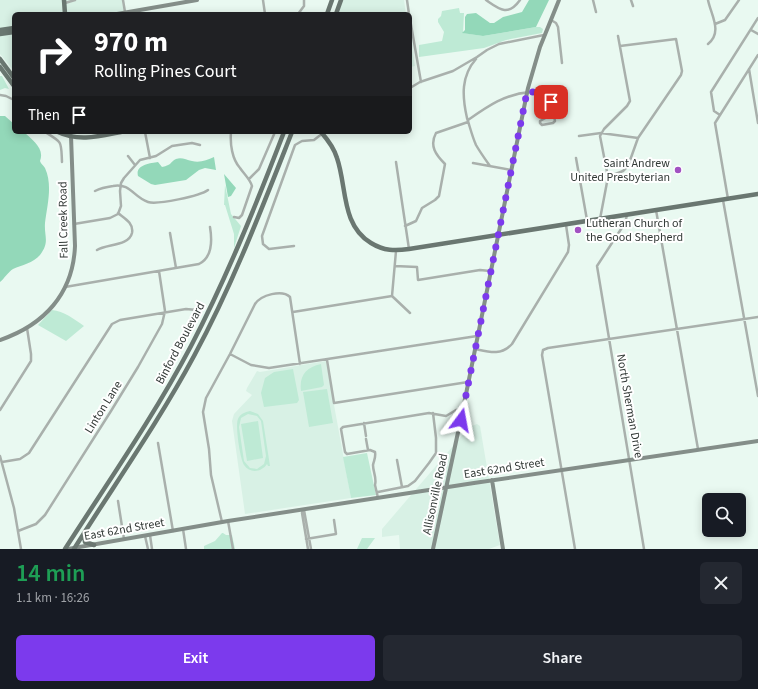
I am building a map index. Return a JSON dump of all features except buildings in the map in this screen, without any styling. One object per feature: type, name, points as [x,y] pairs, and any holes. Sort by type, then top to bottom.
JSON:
[{"type":"main road","points":[[328,12],[332,0]]},
{"type":"main road","points":[[337,12],[341,0]]},
{"type":"main road","points":[[64,2],[65,12]]},
{"type":"main road","points":[[0,30],[12,28]]},
{"type":"main road","points":[[0,34],[12,32]]},
{"type":"main road","points":[[0,59],[2,69],[12,83]]},
{"type":"main road","points":[[2,69],[12,76]]},
{"type":"main road","points":[[70,134],[86,138],[109,134]]},
{"type":"main road","name":"Binford Boulevard","points":[[66,549],[156,407],[199,331],[239,246],[283,134]]},
{"type":"main road","name":"Binford Boulevard","points":[[75,548],[166,406],[207,332],[231,283],[251,236],[291,134]]},
{"type":"main road","points":[[323,134],[337,158],[348,211],[353,225],[368,241],[378,247],[396,251],[758,194]]},
{"type":"main road","points":[[84,534],[86,542],[94,544]]},
{"type":"street","points":[[64,2],[75,0]]},
{"type":"street","points":[[123,0],[125,12],[197,0]]},
{"type":"street","points":[[263,0],[265,12]]},
{"type":"street","points":[[300,12],[304,6],[304,0]]},
{"type":"street","points":[[406,0],[409,12]]},
{"type":"street","points":[[486,0],[498,9],[502,10],[514,8],[520,0]]},
{"type":"street","name":"Allisonville Road","points":[[433,549],[469,382],[527,92],[544,35],[559,0]]},
{"type":"street","points":[[593,0],[596,12]]},
{"type":"street","points":[[631,0],[633,6]]},
{"type":"street","points":[[708,0],[716,31],[715,36],[708,44]]},
{"type":"street","points":[[715,24],[726,19],[739,0]]},
{"type":"street","points":[[720,115],[714,111],[711,92],[758,18]]},
{"type":"street","points":[[551,20],[557,24],[558,27],[562,63]]},
{"type":"street","points":[[412,30],[421,82]]},
{"type":"street","points":[[751,30],[758,34]]},
{"type":"street","points":[[412,87],[421,82],[450,72],[499,44],[544,35]]},
{"type":"street","points":[[600,219],[608,177],[600,139],[601,133],[630,102],[618,36]]},
{"type":"street","points":[[608,177],[626,168],[638,138],[681,74],[682,70],[676,39],[620,46]]},
{"type":"street","points":[[758,55],[714,123],[744,319],[758,396]]},
{"type":"street","points":[[478,57],[468,70],[463,85],[463,98],[468,121],[476,144],[490,166]]},
{"type":"street","points":[[749,69],[758,123]]},
{"type":"street","points":[[406,226],[416,220],[422,208],[435,200],[440,193],[445,164],[434,151],[432,142],[436,133],[468,121],[487,107],[500,100],[527,92],[539,92],[550,99],[552,107],[554,122],[542,125],[540,121],[549,116],[552,107]]},
{"type":"street","points":[[0,95],[12,99]]},
{"type":"street","points":[[579,136],[601,133],[638,138]]},
{"type":"street","points":[[48,134],[60,142],[62,162]]},
{"type":"street","name":"Fall Creek Road","points":[[0,340],[27,328],[48,311],[58,299],[70,275],[75,246],[70,134]]},
{"type":"street","points":[[145,134],[150,158]]},
{"type":"street","points":[[231,134],[235,160],[249,179],[252,189],[240,216],[237,218],[234,217]]},
{"type":"street","points":[[249,179],[259,170],[274,134]]},
{"type":"street","points":[[294,246],[269,249],[263,243],[262,236],[295,145],[300,141],[314,140],[320,134]]},
{"type":"street","points":[[74,224],[112,218],[118,213],[121,205],[121,185],[124,178],[140,160],[158,156],[172,146],[192,143],[200,145]]},
{"type":"street","points":[[128,156],[135,165]]},
{"type":"street","points":[[576,158],[587,221]]},
{"type":"street","points":[[396,162],[409,249]]},
{"type":"street","points":[[473,163],[511,170]]},
{"type":"street","points":[[95,191],[102,188],[121,185],[128,188],[144,200],[152,203],[199,195],[208,190]]},
{"type":"street","points":[[656,210],[698,449]]},
{"type":"street","points":[[97,250],[107,246],[124,243],[130,237],[132,231],[131,225],[118,213]]},
{"type":"street","name":"North Sherman Drive","points":[[627,215],[625,223],[597,266],[644,549]]},
{"type":"street","points":[[475,349],[497,352],[504,350],[512,344],[568,252],[569,246],[566,224]]},
{"type":"street","points":[[65,287],[198,265],[204,261],[212,244],[210,226]]},
{"type":"street","points":[[170,234],[176,268]]},
{"type":"street","points":[[392,296],[396,251]]},
{"type":"street","points":[[395,266],[417,267],[418,280],[480,270],[490,272]]},
{"type":"street","points":[[158,271],[165,313]]},
{"type":"street","points":[[222,522],[211,475],[204,408],[206,398],[258,300],[265,296],[283,293],[289,295],[293,312],[300,364]]},
{"type":"street","points":[[293,312],[392,296]]},
{"type":"street","points":[[392,296],[410,313]]},
{"type":"street","points":[[2,462],[20,459],[29,452],[110,325],[120,320],[186,309],[197,310]]},
{"type":"street","name":"Linton Lane","points":[[18,532],[36,524],[45,516],[138,367],[162,324],[165,313]]},
{"type":"street","points":[[574,549],[543,350],[548,348],[758,317]]},
{"type":"street","points":[[0,410],[31,361],[27,328]]},
{"type":"street","points":[[230,354],[251,365],[264,368],[276,368],[477,336]]},
{"type":"street","points":[[327,360],[334,403],[469,382]]},
{"type":"street","points":[[378,498],[373,468],[376,458],[375,452],[368,450],[347,454],[342,429],[344,426],[429,412],[446,416],[456,410],[463,409]]},
{"type":"street","points":[[378,492],[408,486],[436,453],[433,414]]},
{"type":"street","points":[[364,423],[368,450]]},
{"type":"street","name":"East 62nd Street","points":[[66,549],[303,509],[562,469],[758,441]]},
{"type":"street","points":[[158,443],[173,531]]},
{"type":"street","points":[[0,456],[14,508],[21,549]]},
{"type":"street","points":[[397,460],[402,487]]},
{"type":"street","points":[[492,480],[503,549]]},
{"type":"street","points":[[118,501],[124,539]]},
{"type":"street","points":[[303,509],[302,513],[309,549]]},
{"type":"street","points":[[308,539],[336,534],[334,520]]},
{"type":"street","points":[[228,521],[234,549]]},
{"type":"street","name":"East 62nd Street","points":[[183,529],[186,549]]},
{"type":"street","points":[[148,535],[148,549]]},
{"type":"street","points":[[148,535],[152,549]]},
{"type":"shaded area","points":[[0,0],[122,0],[124,12],[12,12],[12,69],[0,54]]},
{"type":"shaded area","points":[[343,0],[404,0],[406,12],[339,12]]},
{"type":"shaded area","points":[[529,0],[549,0],[536,27],[483,36],[462,33],[465,30],[465,17],[467,14],[476,13],[490,23],[494,23],[503,17],[522,12]]},
{"type":"shaded area","points":[[459,8],[460,13],[464,13],[463,33],[483,36],[540,27],[543,29],[542,33],[506,40],[484,48],[419,57],[419,45],[442,41],[444,32],[438,22],[438,19],[441,16],[442,11]]},
{"type":"shaded area","points":[[412,50],[415,66],[412,67]]},
{"type":"shaded area","points":[[0,76],[2,76],[9,89],[5,88],[0,90]]},
{"type":"shaded area","points":[[0,116],[5,116],[12,122],[12,134],[26,134],[39,148],[41,152],[40,161],[45,168],[49,181],[49,188],[45,223],[46,243],[43,250],[34,260],[11,270],[0,282]]},
{"type":"shaded area","points":[[214,157],[216,170],[205,168],[199,170],[186,180],[155,185],[138,176],[139,169],[147,164],[158,162],[162,167],[178,158],[198,162]]},
{"type":"shaded area","points":[[224,174],[236,188],[231,196],[228,197]]},
{"type":"shaded area","points":[[225,185],[231,214],[241,226],[234,248],[234,234],[224,205]]},
{"type":"shaded area","points":[[52,310],[73,318],[84,326],[66,341],[38,325]]},
{"type":"shaded area","points":[[326,361],[351,498],[245,514],[232,421],[234,414],[252,395],[246,391],[247,388],[257,371],[260,372]]},
{"type":"shaded area","points":[[321,364],[324,385],[322,387],[301,391],[302,377],[311,367]]},
{"type":"shaded area","points":[[293,369],[299,400],[297,403],[264,407],[261,393],[265,378],[274,372]]},
{"type":"shaded area","points":[[327,389],[333,423],[309,427],[303,392]]},
{"type":"shaded area","points":[[250,411],[258,414],[263,421],[270,466],[267,464],[262,469],[256,471],[249,470],[242,462],[238,442],[238,419],[241,415]],"holes":[[[248,414],[257,416],[261,421],[266,456],[264,464],[257,469],[250,468],[244,461],[239,427],[241,418]]]},
{"type":"shaded area","points":[[258,421],[263,458],[247,461],[241,424]]},
{"type":"shaded area","points":[[477,424],[480,426],[500,545],[489,549],[400,549],[399,535],[382,537],[382,529],[465,432]]},
{"type":"shaded area","points":[[367,453],[376,495],[351,498],[343,457]]},
{"type":"shaded area","points":[[222,533],[232,535],[235,549],[204,549],[204,546],[215,541]]},
{"type":"shaded area","points":[[362,538],[375,538],[367,549],[357,549]]},
{"type":"place","name":"Saint Andrew United Presbyterian","points":[[678,170]]},
{"type":"place","name":"Lutheran Church of the Good Shepherd","points":[[578,230]]},
{"type":"route","points":[[461,420],[527,92],[543,93],[551,102]]}]
